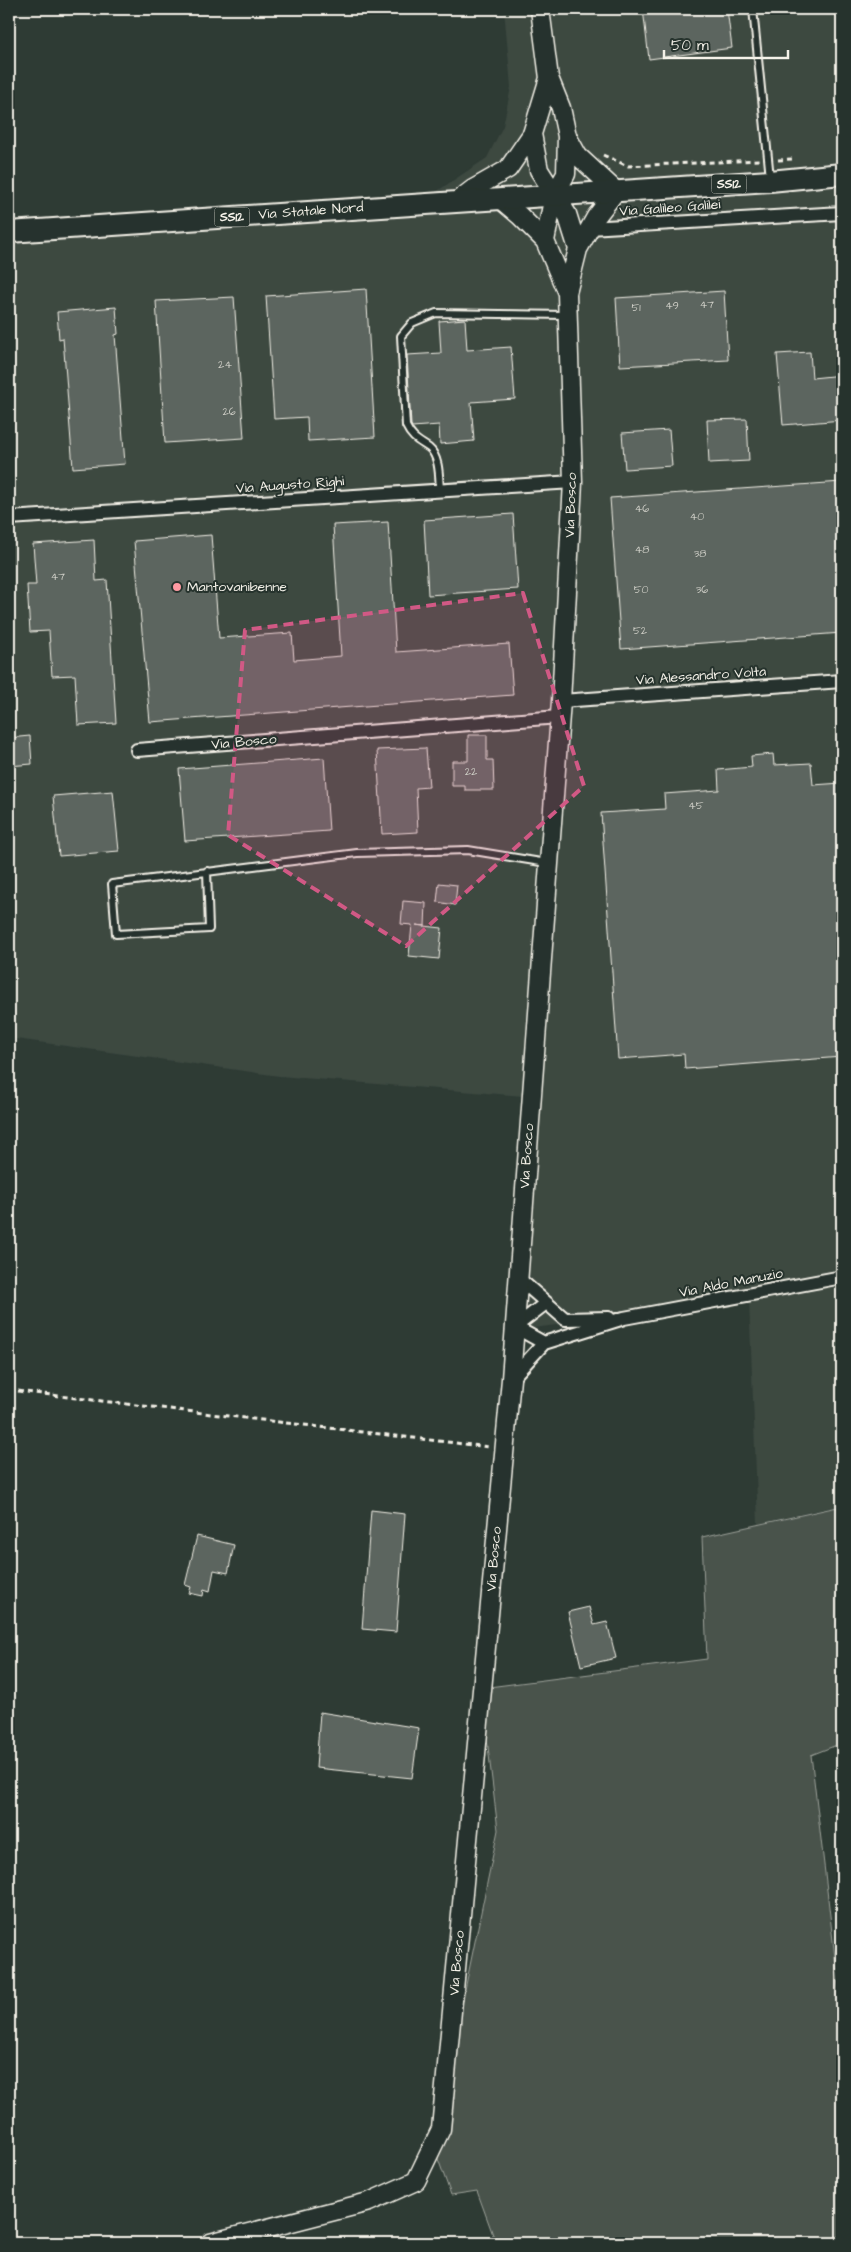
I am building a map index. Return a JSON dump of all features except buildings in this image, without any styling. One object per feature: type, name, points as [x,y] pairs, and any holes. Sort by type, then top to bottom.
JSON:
[{"type":"main road","name":"SS12","points":[[554,195],[770,181],[842,174]]},
{"type":"main road","name":"Via Statale Nord","points":[[9,232],[554,195]]},
{"type":"street","points":[[540,9],[549,78],[561,108],[567,136],[566,174],[554,195],[545,242]]},
{"type":"street","points":[[456,202],[473,189],[508,169],[532,134],[549,78]]},
{"type":"street","points":[[532,134],[539,170],[567,214],[578,249]]},
{"type":"street","points":[[567,136],[578,156],[616,191]]},
{"type":"street","name":"Via Bosco","points":[[210,2243],[369,2202],[416,2181],[441,2129],[511,1379],[560,709],[573,482],[566,293],[578,249],[616,191]]},
{"type":"street","name":"Via Bosco","points":[[500,199],[520,216],[545,242],[566,293]]},
{"type":"street","name":"Via Galileo Galilei","points":[[590,228],[842,213]]},
{"type":"street","name":"Via Augusto Righi","points":[[9,518],[573,482]]},
{"type":"street","name":"Via Alessandro Volta","points":[[560,709],[842,681]]},
{"type":"street","name":"Via Bosco","points":[[138,750],[560,709]]},
{"type":"street","name":"Via Aldo Manuzio","points":[[544,1343],[624,1318],[842,1277]]},
{"type":"street","name":"Via Aldo Manuzio","points":[[518,1278],[565,1319],[624,1318]]},
{"type":"street","points":[[511,1379],[544,1343],[515,1327],[546,1303]]},
{"type":"lane","points":[[754,9],[770,181]]},
{"type":"lane","points":[[440,491],[436,458],[430,449],[419,444],[410,435],[406,426],[401,336],[412,323],[436,313],[567,315]]},
{"type":"lane","points":[[207,871],[210,929],[116,934],[112,884],[207,871],[357,853],[468,850],[549,864]]},
{"type":"path","points":[[598,152],[628,166],[798,159]]},
{"type":"path","points":[[9,1390],[505,1449]]},
{"type":"highlighted area","points":[[523,593],[584,786],[406,946],[228,835],[245,630]]},
{"type":"shaded area","points":[[504,9],[842,9],[842,1505],[758,1524],[749,1300],[518,1330],[523,1096],[279,1076],[9,1038],[9,235],[410,209],[487,158],[503,126],[511,87]]},
{"type":"shaded area","points":[[842,1506],[842,1743],[811,1755],[842,2017],[842,2243],[496,2243],[477,2191],[451,2195],[433,2145],[498,1830],[481,1688],[707,1659],[702,1537]]},
{"type":"place","name":"Mantovanibenne","points":[[177,587]]}]
